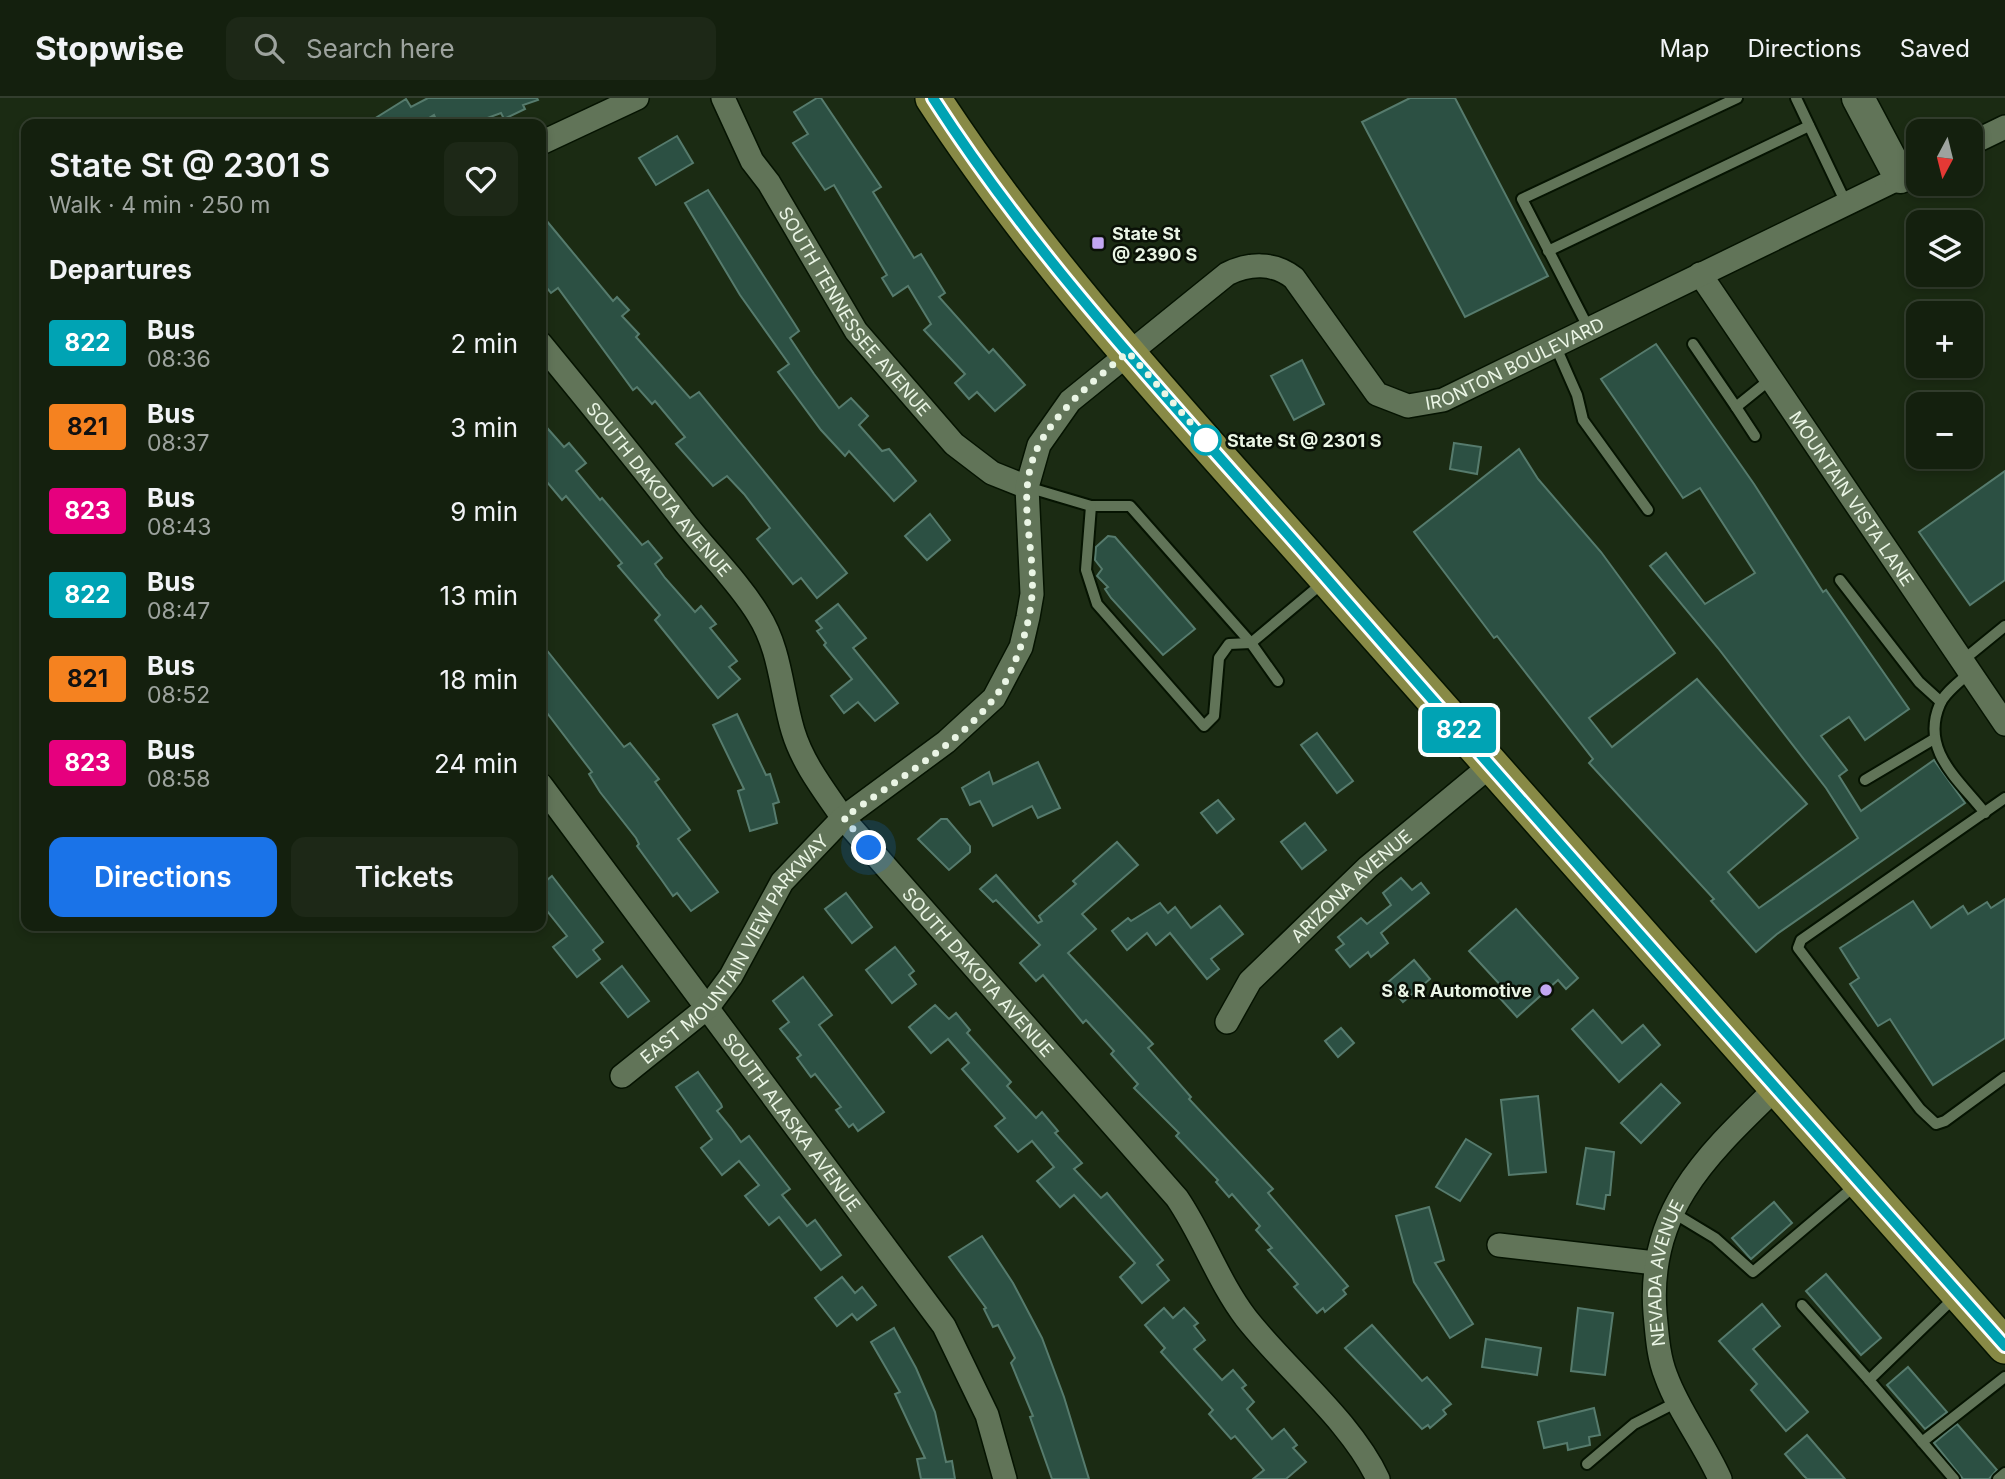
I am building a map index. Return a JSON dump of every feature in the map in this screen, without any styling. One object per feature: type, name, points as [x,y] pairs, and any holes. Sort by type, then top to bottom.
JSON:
[{"type":"main road","points":[[933,98],[1040,246],[1128,352],[1490,766],[2005,1346]]},
{"type":"street","points":[[546,141],[637,98]]},
{"type":"street","name":"SOUTH TENNESSEE AVENUE","points":[[723,98],[752,161],[769,183],[856,331],[954,443],[992,473],[1027,487]]},
{"type":"street","points":[[1858,98],[1906,169]]},
{"type":"street","points":[[1983,138],[2005,127]]},
{"type":"street","name":"IRONTON BOULEVARD","points":[[1027,487],[1039,445],[1070,401],[1128,352],[1227,274],[1240,267],[1263,265],[1281,268],[1294,278],[1377,394],[1408,406],[1443,400],[1906,174]]},
{"type":"street","name":"MOUNTAIN VISTA LANE","points":[[1700,274],[2005,724]]},
{"type":"street","name":"SOUTH DAKOTA AVENUE","points":[[546,350],[656,482],[677,513],[758,613],[770,637],[784,682],[793,732],[810,771],[844,818],[1177,1198],[1193,1221],[1225,1288],[1240,1309],[1352,1439],[1378,1479]]},
{"type":"street","name":"EAST MOUNTAIN VIEW PARKWAY","points":[[622,1076],[708,1007],[731,976],[782,882],[844,818],[974,719],[1007,678],[1021,646],[1032,594],[1027,487]]},
{"type":"street","name":"ARIZONA AVENUE","points":[[1227,1022],[1250,981],[1368,867],[1490,766]]},
{"type":"street","name":"SOUTH ALASKA AVENUE","points":[[546,792],[944,1326],[987,1415],[1005,1479]]},
{"type":"street","name":"NEVADA AVENUE","points":[[1720,1479],[1664,1373],[1658,1343],[1655,1263],[1672,1212],[1698,1168],[1775,1089]]},
{"type":"street","points":[[1499,1245],[1655,1263]]},
{"type":"lane","points":[[1589,329],[1521,199],[1737,98]]},
{"type":"lane","points":[[1796,98],[1846,203]]},
{"type":"lane","points":[[1548,251],[1809,126]]},
{"type":"lane","points":[[1693,344],[1755,436]]},
{"type":"lane","points":[[1555,345],[1577,395],[1583,420],[1648,510]]},
{"type":"lane","points":[[1736,407],[1772,379]]},
{"type":"lane","points":[[1027,487],[1091,506],[1130,506],[1251,643],[1278,681]]},
{"type":"lane","points":[[1091,506],[1086,570],[1097,604],[1204,726],[1214,716],[1219,658],[1229,644],[1251,643],[1327,579]]},
{"type":"lane","points":[[1840,580],[1919,682],[1941,702]]},
{"type":"lane","points":[[1985,813],[1943,761],[1932,735],[1941,702],[1966,666],[2005,626]]},
{"type":"lane","points":[[1865,780],[1934,739]]},
{"type":"lane","points":[[2005,798],[1801,940],[1798,948],[1920,1109],[1936,1124],[2005,1077]]},
{"type":"lane","points":[[1672,1212],[1715,1238],[1753,1272],[1859,1183]]},
{"type":"lane","points":[[1869,1380],[1958,1293]]},
{"type":"lane","points":[[1802,1305],[1954,1479]]},
{"type":"lane","points":[[1922,1442],[2005,1377]]},
{"type":"lane","points":[[1587,1464],[1634,1424],[1677,1402]]},
{"type":"lane","points":[[1998,1479],[2005,1473]]},
{"type":"building","points":[[428,98],[538,100],[523,105],[525,109],[504,119],[501,113],[485,119],[436,119],[434,115],[427,119],[374,119],[406,99],[411,107]]},
{"type":"building","points":[[821,98],[881,187],[873,192],[914,258],[921,254],[945,293],[939,297],[989,353],[993,349],[1025,385],[995,411],[977,392],[969,399],[955,383],[965,374],[924,330],[931,324],[908,286],[893,296],[882,278],[887,275],[834,185],[825,190],[793,143],[808,134],[794,112]]},
{"type":"building","points":[[1410,98],[1455,98],[1548,276],[1465,317],[1362,122]]},
{"type":"building","points":[[677,136],[693,163],[656,185],[639,158]]},
{"type":"building","points":[[708,190],[799,331],[790,338],[814,374],[839,408],[851,398],[868,416],[859,425],[882,451],[889,449],[916,481],[894,501],[849,451],[845,456],[821,430],[778,372],[789,364],[740,295],[685,203]]},
{"type":"building","points":[[546,220],[613,301],[617,297],[629,310],[622,316],[639,334],[636,337],[690,398],[699,392],[847,573],[817,598],[801,578],[793,584],[757,539],[770,528],[744,494],[727,476],[713,486],[676,444],[685,437],[655,401],[652,404],[637,387],[633,390],[558,288],[551,293],[546,287]]},
{"type":"building","points":[[1656,344],[1754,484],[1823,592],[1826,590],[1909,709],[1865,740],[1849,717],[1821,736],[1847,770],[1839,776],[1861,811],[1934,760],[1965,803],[1777,934],[1756,952],[1711,901],[1714,899],[1589,763],[1593,759],[1497,636],[1494,638],[1414,532],[1519,449],[1538,479],[1601,552],[1675,653],[1589,718],[1612,747],[1697,679],[1807,804],[1728,872],[1759,908],[1858,838],[1826,788],[1718,648],[1650,566],[1666,553],[1705,604],[1755,573],[1700,488],[1683,498],[1601,379]]},
{"type":"building","points":[[1302,360],[1324,404],[1294,420],[1271,376]]},
{"type":"building","points":[[546,427],[564,447],[569,443],[586,463],[576,471],[600,500],[602,498],[642,545],[648,541],[662,558],[655,564],[665,578],[695,612],[701,606],[716,624],[710,628],[737,661],[729,667],[740,679],[718,698],[655,620],[660,615],[618,566],[622,563],[566,496],[562,500],[546,481]]},
{"type":"building","points":[[1454,443],[1481,447],[1477,474],[1450,469]]},
{"type":"building","points":[[2005,471],[2005,580],[1970,605],[1919,532]]},
{"type":"building","points":[[930,514],[950,540],[927,560],[905,536]]},
{"type":"building","points":[[1108,536],[1115,537],[1195,629],[1163,655],[1111,598],[1105,589],[1108,587],[1097,576],[1102,569],[1095,560],[1096,547]]},
{"type":"building","points":[[838,604],[866,638],[853,648],[898,703],[875,721],[858,702],[844,713],[831,696],[852,679],[824,645],[826,643],[817,631],[822,628],[816,621]]},
{"type":"building","points":[[546,649],[624,747],[630,743],[659,779],[655,782],[690,830],[678,839],[718,892],[691,911],[677,893],[673,896],[637,846],[639,844],[636,838],[600,792],[589,774],[592,772],[546,712]]},
{"type":"building","points":[[737,714],[766,775],[770,774],[779,802],[773,804],[777,823],[750,831],[738,791],[744,789],[713,725]]},
{"type":"building","points":[[1317,733],[1353,781],[1337,793],[1301,745]]},
{"type":"building","points":[[1038,762],[1060,808],[1038,818],[1032,806],[993,826],[980,801],[970,805],[962,788],[989,772],[993,784]]},
{"type":"building","points":[[1218,800],[1234,819],[1217,833],[1201,813]]},
{"type":"building","points":[[941,819],[947,819],[970,846],[970,852],[949,870],[918,839]]},
{"type":"building","points":[[1305,823],[1326,850],[1302,869],[1281,842]]},
{"type":"building","points":[[1117,842],[1138,865],[1082,914],[1096,929],[1068,953],[1153,1044],[1148,1048],[1191,1097],[1189,1099],[1273,1189],[1268,1193],[1348,1286],[1343,1290],[1346,1294],[1325,1312],[1323,1308],[1317,1313],[1294,1287],[1298,1284],[1268,1250],[1272,1248],[1256,1230],[1260,1226],[1232,1194],[1229,1197],[1216,1182],[1218,1180],[1176,1136],[1179,1133],[1134,1088],[1138,1084],[1111,1054],[1114,1051],[1086,1020],[1083,1023],[1043,975],[1036,981],[1020,963],[1040,945],[996,900],[993,902],[980,889],[996,875],[1038,923],[1042,921],[1039,916],[1076,884],[1073,881]]},
{"type":"building","points":[[552,876],[603,942],[593,950],[600,959],[577,977],[553,947],[567,936],[546,912],[546,881]]},
{"type":"building","points":[[1401,878],[1412,890],[1421,883],[1429,893],[1381,933],[1388,943],[1371,957],[1368,952],[1350,967],[1336,950],[1344,944],[1338,937],[1361,918],[1367,924],[1391,905],[1383,893]]},
{"type":"building","points":[[846,893],[872,927],[852,943],[825,909]]},
{"type":"building","points":[[2005,899],[2005,1038],[1933,1085],[1890,1019],[1878,1026],[1850,984],[1859,978],[1840,948],[1913,901],[1931,928],[1963,906],[1968,914],[1987,902],[1991,908]]},
{"type":"building","points":[[1160,903],[1168,913],[1175,907],[1191,928],[1220,906],[1243,934],[1211,959],[1219,969],[1207,979],[1170,933],[1156,945],[1147,933],[1127,950],[1112,931],[1128,918],[1131,921]]},
{"type":"building","points":[[1516,909],[1578,978],[1566,989],[1558,980],[1517,1017],[1498,996],[1505,990],[1469,951]]},
{"type":"building","points":[[895,947],[914,971],[909,975],[916,984],[892,1003],[866,970]]},
{"type":"building","points":[[1414,960],[1430,979],[1403,1002],[1387,983]]},
{"type":"building","points":[[622,966],[649,1001],[628,1017],[601,983]]},
{"type":"building","points":[[803,977],[832,1015],[819,1025],[884,1112],[858,1131],[853,1124],[849,1127],[836,1110],[841,1107],[815,1074],[811,1077],[797,1058],[801,1055],[780,1029],[789,1022],[773,1001]]},
{"type":"building","points":[[935,1005],[949,1019],[956,1013],[970,1030],[967,1033],[1011,1082],[1007,1086],[1036,1118],[1042,1112],[1058,1131],[1055,1133],[1082,1163],[1074,1169],[1101,1198],[1107,1193],[1163,1260],[1157,1265],[1169,1280],[1142,1303],[1120,1277],[1135,1263],[1074,1195],[1060,1207],[1037,1181],[1054,1167],[1032,1141],[1018,1152],[995,1126],[1005,1118],[962,1069],[969,1063],[948,1039],[931,1053],[909,1027]]},
{"type":"building","points":[[1593,1010],[1622,1043],[1643,1025],[1660,1045],[1619,1082],[1572,1029]]},
{"type":"building","points":[[1341,1028],[1354,1043],[1338,1057],[1325,1041]]},
{"type":"building","points":[[698,1072],[721,1104],[722,1107],[717,1111],[741,1142],[749,1136],[790,1189],[782,1195],[807,1226],[815,1220],[841,1255],[821,1270],[779,1217],[769,1225],[745,1196],[759,1185],[739,1161],[722,1175],[701,1148],[712,1139],[676,1087]]},
{"type":"building","points":[[1661,1084],[1680,1103],[1641,1143],[1621,1123]]},
{"type":"building","points":[[1538,1096],[1546,1172],[1509,1175],[1501,1100]]},
{"type":"building","points":[[1466,1139],[1491,1154],[1460,1201],[1436,1187]]},
{"type":"building","points":[[1586,1148],[1614,1152],[1610,1195],[1606,1195],[1604,1209],[1577,1204]]},
{"type":"building","points":[[1774,1202],[1792,1223],[1751,1259],[1732,1238]]},
{"type":"building","points":[[1429,1207],[1444,1260],[1435,1263],[1473,1324],[1450,1338],[1414,1282],[1396,1216]]},
{"type":"building","points":[[982,1236],[1013,1283],[1042,1338],[1064,1397],[1089,1479],[1052,1479],[1030,1417],[1033,1416],[1011,1363],[1015,1358],[998,1325],[993,1327],[984,1309],[986,1308],[949,1257]]},
{"type":"building","points":[[1826,1274],[1881,1338],[1861,1355],[1806,1291]]},
{"type":"building","points":[[842,1277],[855,1293],[862,1287],[876,1305],[857,1320],[852,1314],[837,1326],[815,1298]]},
{"type":"building","points":[[1762,1304],[1780,1326],[1753,1349],[1808,1412],[1786,1431],[1751,1390],[1757,1384],[1719,1341]]},
{"type":"building","points":[[1164,1308],[1173,1318],[1184,1308],[1198,1323],[1194,1326],[1205,1340],[1194,1349],[1222,1380],[1233,1370],[1246,1385],[1242,1388],[1254,1402],[1247,1409],[1272,1439],[1284,1429],[1297,1445],[1293,1448],[1306,1462],[1286,1479],[1253,1479],[1264,1470],[1235,1436],[1231,1439],[1209,1414],[1213,1410],[1161,1352],[1165,1348],[1145,1325]]},
{"type":"building","points":[[1578,1308],[1613,1313],[1605,1375],[1571,1371]]},
{"type":"building","points":[[1372,1325],[1422,1381],[1427,1377],[1451,1404],[1443,1410],[1446,1414],[1430,1428],[1428,1425],[1422,1429],[1345,1348]]},
{"type":"building","points":[[894,1328],[916,1368],[935,1412],[946,1462],[952,1461],[955,1479],[921,1479],[917,1459],[925,1458],[895,1394],[900,1392],[871,1342]]},
{"type":"building","points":[[1486,1339],[1541,1348],[1537,1375],[1482,1367]]},
{"type":"building","points":[[1908,1367],[1947,1412],[1925,1429],[1887,1385]]},
{"type":"building","points":[[1594,1408],[1600,1435],[1589,1437],[1590,1445],[1568,1450],[1567,1443],[1544,1448],[1538,1422]]},
{"type":"building","points":[[1957,1424],[1997,1470],[1989,1479],[1963,1479],[1934,1443]]},
{"type":"building","points":[[1807,1435],[1845,1479],[1807,1479],[1803,1475],[1785,1454]]},
{"type":"bus line","name":"822","points":[[933,98],[987,177],[1098,318],[1738,1047],[2005,1346]]},
{"type":"place","name":"State St @ 2390 S","points":[[1098,243]]},
{"type":"place","name":"State St @ 2301 S","points":[[1206,440]]},
{"type":"place","name":"S & R Automotive","points":[[1546,990]]},
{"type":"route","points":[[869,848],[844,818],[974,719],[994,698],[1007,678],[1021,646],[1032,594],[1027,487],[1039,445],[1070,401],[1128,352],[1206,440]]}]
